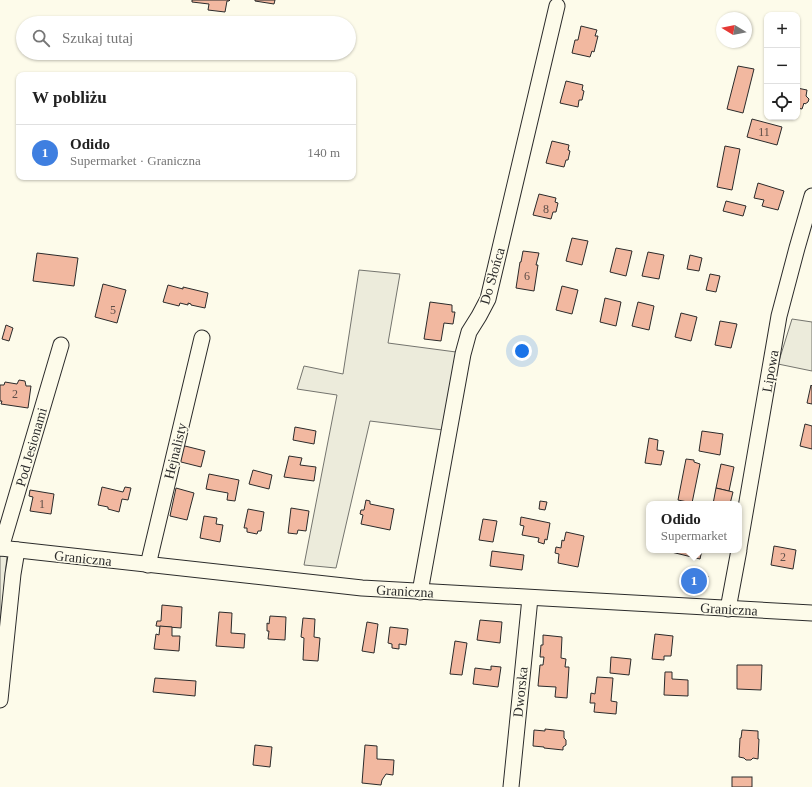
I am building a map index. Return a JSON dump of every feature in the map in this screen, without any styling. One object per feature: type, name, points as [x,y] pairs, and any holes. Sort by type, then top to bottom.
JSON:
[{"type":"street","name":"Do Słońca","points":[[420,592],[463,354],[469,332],[488,300],[557,6]]},
{"type":"street","name":"Lipowa","points":[[742,532],[779,316],[812,196]]},
{"type":"street","name":"Hejnalisty","points":[[148,565],[202,338]]},
{"type":"street","name":"Pod Jesionami","points":[[1,548],[61,345]]},
{"type":"street","name":"Graniczna","points":[[1,548],[362,588],[812,613]]},
{"type":"street","points":[[0,700],[13,574],[17,550]]},
{"type":"street","name":"Lipowa","points":[[728,609],[738,553]]},
{"type":"street","name":"Dworska","points":[[511,787],[530,598]]},
{"type":"shaded area","points":[[359,270],[400,274],[388,343],[456,352],[443,430],[370,421],[336,568],[304,565],[337,395],[297,389],[304,366],[343,374]]},
{"type":"shaded area","points":[[792,319],[812,322],[812,371],[778,364]]},
{"type":"shaded area","points":[[0,555],[7,556],[0,631]]},
{"type":"building","points":[[192,0],[230,0],[227,1],[225,12],[208,10],[209,4],[192,2]]},
{"type":"building","points":[[255,0],[275,0],[274,4]]},
{"type":"building","points":[[581,26],[597,30],[595,36],[598,36],[594,52],[592,51],[590,57],[572,53],[575,40],[578,40]]},
{"type":"building","points":[[738,66],[754,69],[743,113],[727,109]]},
{"type":"building","points":[[566,81],[583,85],[582,90],[584,91],[582,100],[579,100],[578,107],[560,103]]},
{"type":"building","points":[[800,89],[807,90],[806,96],[809,99],[808,102],[805,104],[804,103],[802,109],[800,109]]},
{"type":"building","points":[[752,119],[782,127],[777,145],[747,137]]},
{"type":"building","points":[[552,141],[569,145],[568,150],[570,151],[568,160],[566,160],[564,167],[546,163]]},
{"type":"building","points":[[725,146],[740,149],[732,190],[717,187]]},
{"type":"building","points":[[758,183],[784,191],[778,210],[762,206],[764,200],[754,198]]},
{"type":"building","points":[[539,194],[556,198],[555,202],[558,203],[556,212],[553,212],[551,219],[533,215]]},
{"type":"building","points":[[726,201],[746,206],[743,216],[723,211]]},
{"type":"building","points":[[572,238],[588,241],[582,265],[566,261]]},
{"type":"building","points":[[616,248],[632,251],[626,276],[610,272]]},
{"type":"building","points":[[523,251],[539,253],[536,265],[538,265],[534,291],[516,288]]},
{"type":"building","points":[[648,252],[664,255],[659,279],[642,276]]},
{"type":"building","points":[[37,253],[78,258],[74,286],[33,281]]},
{"type":"building","points":[[690,255],[702,258],[699,271],[687,269]]},
{"type":"building","points":[[710,274],[720,276],[716,292],[706,290]]},
{"type":"building","points":[[103,284],[126,290],[117,323],[95,317]]},
{"type":"building","points":[[168,285],[208,293],[205,308],[188,303],[188,305],[180,303],[179,306],[163,302]]},
{"type":"building","points":[[562,286],[578,290],[572,314],[556,310]]},
{"type":"building","points":[[605,298],[621,302],[616,326],[600,322]]},
{"type":"building","points":[[430,302],[452,305],[452,312],[455,312],[453,324],[444,323],[441,341],[424,339]]},
{"type":"building","points":[[638,302],[654,306],[649,330],[632,326]]},
{"type":"building","points":[[681,313],[697,317],[691,341],[675,337]]},
{"type":"building","points":[[720,321],[737,324],[731,348],[715,345]]},
{"type":"building","points":[[6,325],[13,328],[9,341],[2,339]]},
{"type":"building","points":[[19,380],[25,381],[26,386],[31,386],[28,408],[1,404],[0,385],[4,385],[5,382],[17,384]]},
{"type":"building","points":[[811,385],[812,386],[812,404],[807,403]]},
{"type":"building","points":[[805,424],[812,426],[812,449],[800,446]]},
{"type":"building","points":[[295,427],[316,431],[314,444],[293,440]]},
{"type":"building","points":[[702,431],[723,434],[720,455],[699,451]]},
{"type":"building","points":[[649,438],[658,440],[657,450],[664,451],[661,465],[645,463]]},
{"type":"building","points":[[181,445],[205,451],[201,467],[177,461]]},
{"type":"building","points":[[289,456],[302,458],[300,465],[316,467],[314,481],[284,477]]},
{"type":"building","points":[[686,459],[694,460],[694,462],[700,464],[692,501],[678,500]]},
{"type":"building","points":[[721,464],[734,467],[729,491],[716,488]]},
{"type":"building","points":[[253,470],[272,475],[269,489],[249,484]]},
{"type":"building","points":[[209,474],[239,480],[235,501],[227,500],[228,493],[206,489]]},
{"type":"building","points":[[102,487],[123,492],[125,487],[131,488],[128,500],[122,499],[119,512],[108,509],[108,507],[98,505]]},
{"type":"building","points":[[176,488],[194,493],[187,520],[170,516]]},
{"type":"building","points":[[716,488],[733,492],[731,501],[714,501]]},
{"type":"building","points":[[30,490],[54,494],[51,514],[30,511],[33,497],[29,496]]},
{"type":"building","points":[[366,500],[370,501],[370,504],[394,509],[390,530],[361,524],[363,515],[360,514],[361,510],[364,510]]},
{"type":"building","points":[[540,501],[547,502],[545,510],[539,509]]},
{"type":"building","points":[[291,508],[309,511],[306,531],[298,530],[297,534],[288,533]]},
{"type":"building","points":[[248,509],[264,512],[261,531],[258,531],[257,534],[247,532],[247,528],[244,528]]},
{"type":"building","points":[[204,516],[217,518],[216,524],[223,525],[220,542],[200,538]]},
{"type":"building","points":[[521,517],[550,523],[547,540],[545,539],[544,544],[538,542],[539,538],[522,535],[524,526],[520,525]]},
{"type":"building","points":[[483,519],[497,521],[493,542],[479,540]]},
{"type":"building","points":[[566,532],[584,536],[578,567],[558,563],[559,554],[555,553],[556,547],[561,548],[562,540],[564,541]]},
{"type":"building","points":[[774,546],[796,550],[793,569],[771,565]]},
{"type":"building","points":[[492,551],[524,555],[522,570],[490,566]]},
{"type":"building","points":[[675,553],[701,553],[700,559]]},
{"type":"building","points":[[696,573],[708,576],[704,590],[681,585],[683,574],[695,576]]},
{"type":"building","points":[[162,605],[182,607],[181,628],[156,626],[157,621],[161,621]]},
{"type":"building","points":[[219,612],[232,613],[231,633],[245,634],[244,648],[216,646]]},
{"type":"building","points":[[270,616],[286,617],[285,640],[268,639],[269,631],[267,631],[267,623],[269,624]]},
{"type":"building","points":[[303,618],[315,619],[314,637],[320,638],[318,661],[303,660],[304,638],[301,637]]},
{"type":"building","points":[[480,620],[502,622],[500,643],[477,640]]},
{"type":"building","points":[[367,622],[378,624],[374,653],[362,651]]},
{"type":"building","points":[[160,626],[172,627],[172,636],[180,636],[179,651],[154,649],[156,634],[159,635]]},
{"type":"building","points":[[390,627],[408,629],[406,645],[399,644],[399,649],[392,648],[392,644],[388,643]]},
{"type":"building","points":[[655,634],[673,636],[671,656],[664,656],[664,660],[652,659]]},
{"type":"building","points":[[543,635],[562,637],[561,658],[566,659],[565,667],[569,667],[567,698],[555,697],[556,687],[538,686],[540,665],[543,665],[544,657],[540,657],[541,645],[543,645]]},
{"type":"building","points":[[455,641],[467,643],[462,675],[450,674]]},
{"type":"building","points":[[611,657],[631,659],[629,675],[610,673]]},
{"type":"building","points":[[737,665],[762,665],[761,690],[737,689]]},
{"type":"building","points":[[491,666],[501,667],[498,687],[473,684],[475,668],[491,670]]},
{"type":"building","points":[[665,672],[672,672],[672,679],[688,680],[688,696],[664,695]]},
{"type":"building","points":[[597,677],[613,678],[611,701],[617,702],[616,714],[594,712],[595,703],[590,703],[591,693],[595,694]]},
{"type":"building","points":[[155,678],[196,681],[195,696],[153,692]]},
{"type":"building","points":[[545,729],[564,731],[566,745],[563,747],[563,750],[533,746],[534,730],[545,731]]},
{"type":"building","points":[[742,730],[758,731],[758,759],[753,758],[751,760],[746,760],[739,757]]},
{"type":"building","points":[[255,745],[272,747],[270,767],[253,765]]},
{"type":"building","points":[[365,745],[377,746],[377,759],[394,760],[393,775],[386,774],[381,785],[362,783]]},
{"type":"building","points":[[732,777],[752,777],[752,787],[732,787]]},
{"type":"place","name":"Odido","points":[[694,581]]}]
